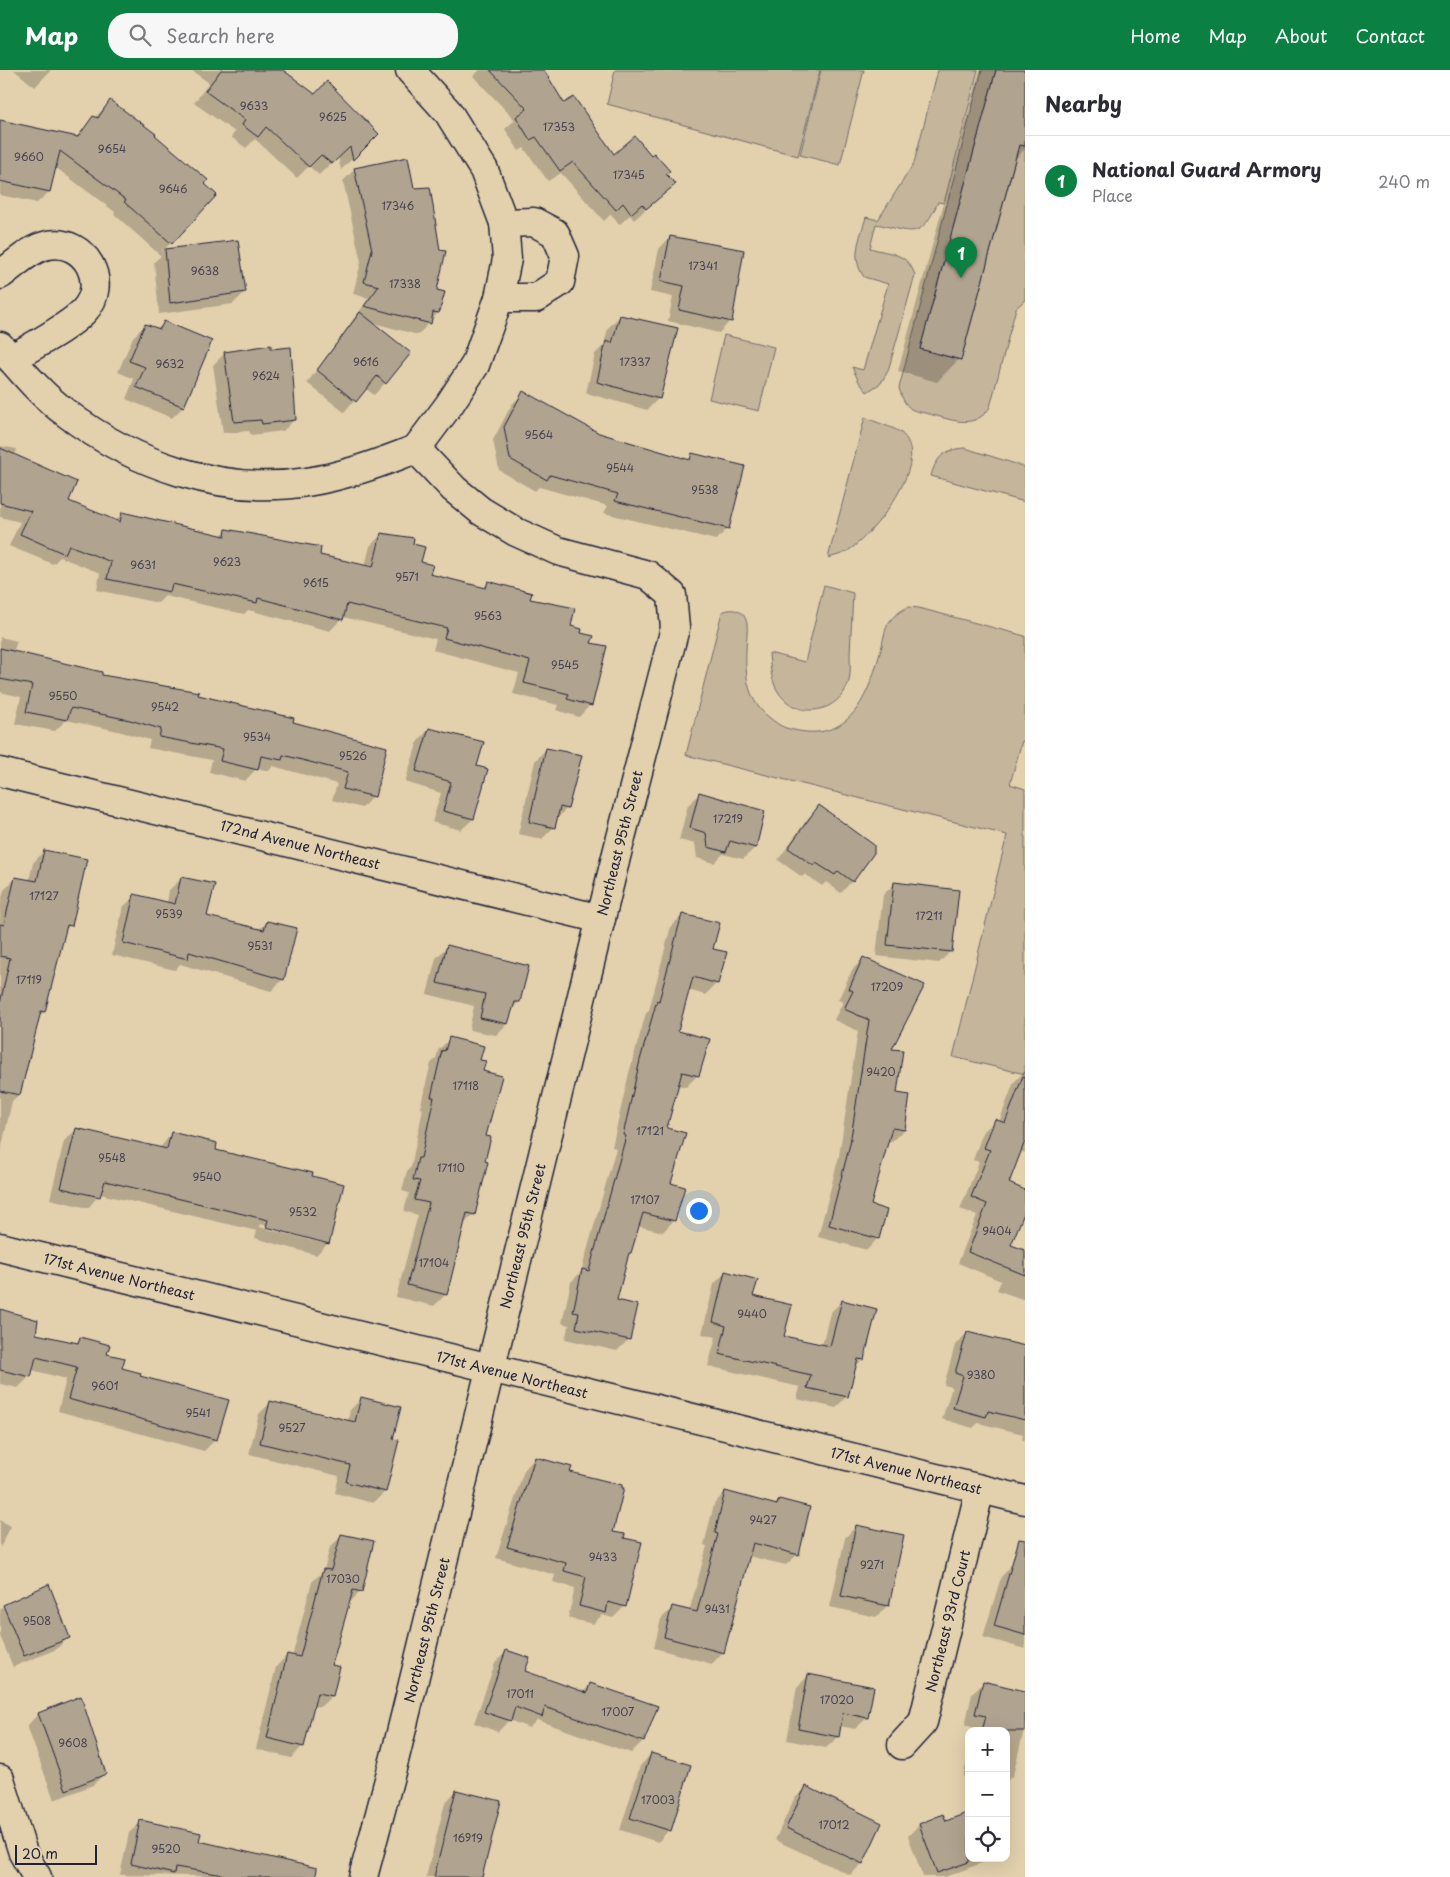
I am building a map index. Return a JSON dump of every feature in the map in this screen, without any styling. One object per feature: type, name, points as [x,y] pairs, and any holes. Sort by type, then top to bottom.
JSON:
[{"type":"street","points":[[0,275],[37,248],[59,244],[70,246],[87,260],[93,270],[95,280],[94,291],[85,310],[6,352],[64,412],[92,432],[121,448],[186,474],[225,482],[265,485],[306,482],[354,472],[416,449],[449,405],[475,365],[499,298],[507,259],[504,223],[484,170],[448,112],[410,70]]},
{"type":"street","points":[[499,298],[536,298],[560,282],[565,256],[555,233],[534,222],[504,223]]},
{"type":"street","name":"Northeast 95th Street","points":[[364,1877],[601,919],[676,628],[672,595],[648,575],[558,551],[516,532],[481,511],[454,489],[416,449]]},
{"type":"street","name":"172nd Avenue Northeast","points":[[0,772],[601,919]]},
{"type":"street","name":"171st Avenue Northeast","points":[[0,1248],[1025,1500]]},
{"type":"street","name":"Northeast 93rd Court","points":[[902,1745],[923,1722],[980,1489]]},
{"type":"street","points":[[0,1779],[23,1853],[37,1877]]},
{"type":"shaded area","points":[[615,70],[820,70],[798,156],[607,104]]},
{"type":"shaded area","points":[[821,70],[864,70],[840,165],[800,155]]},
{"type":"shaded area","points":[[938,70],[978,70],[944,203],[938,202],[926,223],[914,231],[876,224],[870,248],[903,258],[912,267],[915,275],[888,371],[881,383],[867,392],[859,382],[852,367],[863,370],[888,284],[864,277],[860,270],[857,255],[859,240],[866,217],[878,220],[914,163]]},
{"type":"shaded area","points":[[982,70],[996,70],[920,349],[961,360],[1019,145],[1025,146],[1025,300],[1016,308],[990,407],[978,418],[964,422],[911,409],[905,402],[899,388]]},
{"type":"shaded area","points":[[724,335],[774,347],[759,411],[709,399]]},
{"type":"shaded area","points":[[865,417],[900,432],[909,444],[910,460],[906,478],[884,515],[870,531],[846,552],[828,558]]},
{"type":"shaded area","points":[[965,448],[1025,467],[1025,502],[931,476],[942,455],[952,450]]},
{"type":"shaded area","points":[[824,585],[853,593],[850,678],[844,692],[837,700],[818,710],[807,710],[787,702],[776,689],[770,668],[769,653],[805,662]]},
{"type":"shaded area","points":[[908,607],[919,608],[1025,636],[1025,742],[1022,741],[1010,784],[1025,789],[1025,1074],[953,1057],[1007,835],[686,755],[722,612],[738,611],[746,619],[747,679],[752,697],[763,712],[774,721],[786,728],[807,732],[824,731],[839,725],[851,716],[868,688],[888,624],[896,615]]},
{"type":"building","points":[[221,70],[283,70],[315,94],[327,81],[379,134],[353,160],[350,147],[332,164],[321,155],[309,167],[266,127],[258,137],[242,125],[245,120],[205,91]]},
{"type":"building","points":[[490,70],[544,70],[564,103],[574,97],[614,154],[635,136],[651,155],[654,153],[670,171],[666,174],[676,184],[646,209],[642,204],[631,214],[623,203],[616,210],[573,162],[560,171],[536,137],[530,140],[516,117],[527,109]]},
{"type":"building","points":[[996,70],[1025,70],[1025,146],[1019,145],[961,360],[920,349]]},
{"type":"building","points":[[110,100],[156,134],[208,180],[205,184],[217,195],[172,244],[124,202],[126,200],[60,151],[50,192],[0,181],[0,120],[78,137],[93,116],[98,118]]},
{"type":"building","points":[[408,157],[414,188],[430,187],[440,250],[446,251],[437,290],[445,292],[439,313],[433,312],[431,324],[364,306],[379,286],[364,282],[372,250],[354,168]]},
{"type":"building","points":[[670,236],[744,250],[732,322],[679,310],[684,286],[661,281]]},
{"type":"building","points":[[238,240],[246,292],[170,303],[165,249]]},
{"type":"building","points":[[360,312],[411,353],[386,384],[377,376],[356,402],[317,370]]},
{"type":"building","points":[[620,315],[678,328],[660,399],[597,382],[606,341],[612,343]]},
{"type":"building","points":[[164,321],[212,341],[184,407],[136,387],[145,367],[129,361],[145,324],[160,329]]},
{"type":"building","points":[[271,345],[271,349],[291,347],[296,420],[262,424],[261,420],[234,422],[224,352]]},
{"type":"building","points":[[523,391],[599,433],[690,460],[692,453],[745,466],[729,529],[615,501],[618,494],[550,475],[547,480],[510,459],[504,427]]},
{"type":"building","points":[[0,448],[77,482],[69,501],[120,522],[122,512],[225,536],[226,529],[321,547],[320,555],[373,567],[381,533],[414,538],[413,544],[425,547],[421,562],[433,565],[430,574],[486,588],[488,581],[532,593],[530,599],[575,608],[571,626],[582,629],[581,633],[594,636],[591,643],[607,646],[592,706],[567,699],[569,694],[524,683],[530,661],[444,638],[447,628],[347,604],[343,620],[258,598],[257,603],[172,584],[170,592],[107,579],[111,562],[69,545],[65,554],[20,534],[31,511],[0,503]]},
{"type":"building","points":[[0,648],[102,672],[102,675],[199,692],[198,695],[294,718],[293,722],[387,747],[375,797],[343,789],[348,772],[283,755],[282,760],[261,756],[258,770],[220,761],[223,749],[159,737],[161,729],[130,720],[71,708],[67,720],[26,712],[32,685],[0,679]]},
{"type":"building","points":[[429,728],[484,742],[477,766],[488,769],[474,819],[443,811],[451,782],[416,771]]},
{"type":"building","points":[[546,748],[582,755],[568,809],[560,807],[555,828],[529,822]]},
{"type":"building","points":[[699,792],[765,811],[756,848],[730,841],[726,852],[708,847],[706,833],[690,828]]},
{"type":"building","points":[[819,805],[874,845],[874,853],[853,882],[838,871],[835,875],[816,863],[814,866],[788,848]]},
{"type":"building","points":[[44,850],[87,859],[72,926],[67,925],[45,1012],[41,1011],[20,1095],[0,1091],[0,1004],[10,958],[0,956],[0,924],[4,925],[15,877],[37,881]]},
{"type":"building","points":[[181,877],[215,884],[207,916],[264,930],[267,921],[297,928],[284,980],[189,952],[188,959],[123,943],[134,894],[175,904]]},
{"type":"building","points":[[894,882],[959,890],[952,952],[887,945]]},
{"type":"building","points":[[682,914],[720,923],[713,949],[727,952],[718,984],[693,977],[678,1031],[710,1039],[699,1076],[682,1072],[667,1128],[686,1133],[671,1183],[685,1187],[675,1221],[643,1213],[631,1253],[629,1253],[617,1300],[638,1305],[630,1340],[576,1328],[579,1313],[573,1312],[582,1269],[589,1271],[626,1136],[623,1135],[640,1060],[657,1000],[659,1001]]},
{"type":"building","points":[[447,945],[529,966],[520,1002],[515,1002],[508,1024],[480,1018],[485,994],[437,983]]},
{"type":"building","points":[[863,957],[925,985],[892,1049],[903,1050],[897,1093],[910,1095],[905,1130],[892,1128],[871,1205],[887,1210],[879,1239],[829,1225],[850,1144],[869,1020],[844,1009],[853,991],[849,989]]},
{"type":"building","points":[[449,1037],[484,1046],[480,1060],[486,1061],[483,1071],[502,1076],[486,1136],[491,1137],[485,1161],[488,1162],[475,1215],[467,1213],[447,1295],[407,1285],[429,1203],[414,1200],[420,1181],[413,1180],[418,1158],[421,1158],[434,1097],[431,1097],[442,1050],[445,1051]]},
{"type":"building","points":[[1023,1076],[1025,1076],[1025,1141],[1009,1183],[1025,1190],[1025,1211],[1011,1245],[1025,1250],[1025,1275],[968,1252],[987,1204],[971,1197],[990,1150],[984,1148],[995,1119],[1005,1123]]},
{"type":"building","points":[[76,1128],[167,1149],[171,1132],[217,1143],[216,1150],[313,1173],[312,1176],[344,1184],[329,1244],[266,1227],[268,1220],[105,1181],[100,1197],[61,1188]]},
{"type":"building","points":[[725,1271],[758,1280],[753,1296],[792,1305],[784,1336],[830,1346],[842,1300],[877,1309],[864,1360],[858,1359],[848,1397],[807,1388],[811,1375],[719,1354],[726,1326],[713,1322]]},
{"type":"building","points":[[0,1309],[38,1320],[36,1334],[78,1343],[80,1337],[110,1345],[107,1354],[125,1358],[122,1368],[141,1373],[140,1376],[229,1400],[217,1440],[68,1399],[77,1367],[36,1357],[31,1377],[0,1370]]},
{"type":"building","points":[[967,1332],[1025,1346],[1025,1420],[988,1411],[986,1417],[953,1408],[963,1376],[955,1373]]},
{"type":"building","points":[[361,1397],[401,1407],[393,1439],[399,1440],[386,1492],[346,1482],[350,1465],[260,1443],[270,1401],[355,1422]]},
{"type":"building","points":[[535,1457],[572,1467],[570,1472],[622,1485],[622,1488],[624,1488],[613,1532],[625,1534],[624,1538],[642,1542],[626,1607],[608,1602],[606,1613],[579,1606],[586,1577],[564,1571],[566,1563],[507,1547]]},
{"type":"building","points":[[725,1491],[777,1505],[779,1499],[810,1507],[799,1555],[753,1543],[724,1653],[664,1637],[672,1606],[697,1612],[718,1534],[715,1533]]},
{"type":"building","points":[[856,1525],[904,1535],[889,1606],[841,1596]]},
{"type":"building","points":[[341,1534],[374,1541],[362,1592],[353,1590],[332,1665],[340,1667],[333,1696],[317,1693],[304,1747],[267,1738],[287,1654],[300,1657],[323,1569],[331,1570]]},
{"type":"building","points":[[1019,1539],[1025,1540],[1025,1635],[994,1626]]},
{"type":"building","points":[[49,1584],[70,1638],[24,1656],[3,1605]]},
{"type":"building","points":[[506,1650],[530,1658],[525,1671],[587,1693],[590,1683],[658,1706],[644,1742],[545,1707],[542,1717],[515,1707],[511,1721],[484,1712]]},
{"type":"building","points":[[808,1674],[874,1687],[868,1718],[843,1713],[839,1737],[798,1729]]},
{"type":"building","points":[[983,1681],[1025,1691],[1025,1731],[1010,1731],[1010,1727],[983,1727],[986,1716],[975,1714]]},
{"type":"building","points":[[81,1696],[106,1774],[66,1790],[38,1713]]},
{"type":"building","points":[[651,1753],[691,1765],[671,1831],[630,1818]]},
{"type":"building","points":[[806,1786],[882,1823],[863,1864],[786,1828]]},
{"type":"building","points":[[456,1790],[501,1801],[482,1877],[434,1877]]},
{"type":"building","points":[[943,1814],[946,1821],[965,1814],[965,1862],[969,1862],[937,1873],[919,1824]]},
{"type":"building","points":[[140,1820],[201,1833],[199,1841],[317,1868],[316,1877],[223,1877],[224,1875],[175,1867],[174,1874],[131,1864]]},
{"type":"place","name":"National Guard Armory","points":[[961,278]]}]
